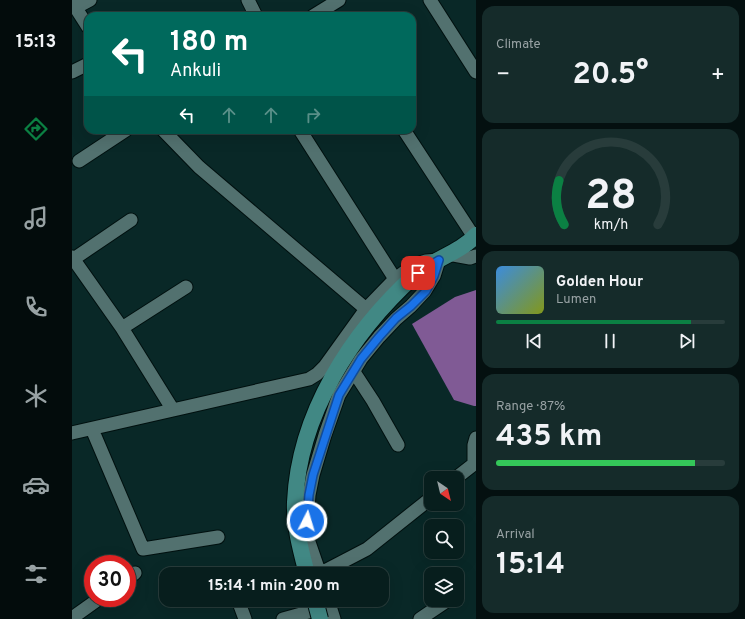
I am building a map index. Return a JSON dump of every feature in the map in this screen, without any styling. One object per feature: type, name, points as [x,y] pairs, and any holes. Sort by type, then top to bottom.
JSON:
[{"type":"main road","points":[[305,567],[297,532],[295,503],[298,472],[306,439],[319,405],[332,378],[354,343],[384,306],[418,273],[475,236]]},
{"type":"main road","points":[[317,607],[320,619]]},
{"type":"street","points":[[84,21],[74,5],[90,0]]},
{"type":"street","points":[[248,0],[254,12]]},
{"type":"street","points":[[324,12],[339,0]]},
{"type":"street","points":[[430,0],[476,72]]},
{"type":"street","points":[[72,72],[84,66]]},
{"type":"street","points":[[79,161],[120,134]]},
{"type":"street","points":[[167,134],[199,167],[366,308]]},
{"type":"street","points":[[303,134],[395,279]]},
{"type":"street","points":[[407,134],[475,236]]},
{"type":"street","points":[[132,220],[72,258],[122,328],[173,410]]},
{"type":"street","points":[[72,433],[309,379],[325,366],[366,308],[395,279],[414,265],[443,257],[470,258],[476,256]]},
{"type":"street","points":[[317,567],[308,542],[307,521],[309,495],[313,475],[339,395],[361,359],[379,337],[396,318],[426,291],[443,257]]},
{"type":"street","points":[[122,328],[186,287]]},
{"type":"street","points":[[354,372],[373,401],[398,445]]},
{"type":"street","points":[[92,429],[143,549],[218,537]]},
{"type":"street","points":[[464,472],[475,464],[474,445],[476,438]]},
{"type":"street","points":[[333,567],[367,549],[424,504]]},
{"type":"street","points":[[77,617],[89,607]]},
{"type":"street","points":[[241,607],[245,619]]},
{"type":"street","points":[[283,619],[318,607]]},
{"type":"street","points":[[330,607],[334,619]]},
{"type":"street","points":[[420,619],[438,607]]},
{"type":"shaded area","points":[[476,290],[476,406],[474,406],[454,400],[412,324],[455,297]]},
{"type":"route","points":[[307,521],[309,495],[313,475],[339,395],[361,359],[379,337],[396,318],[426,291],[434,276],[439,260],[418,273]]}]
